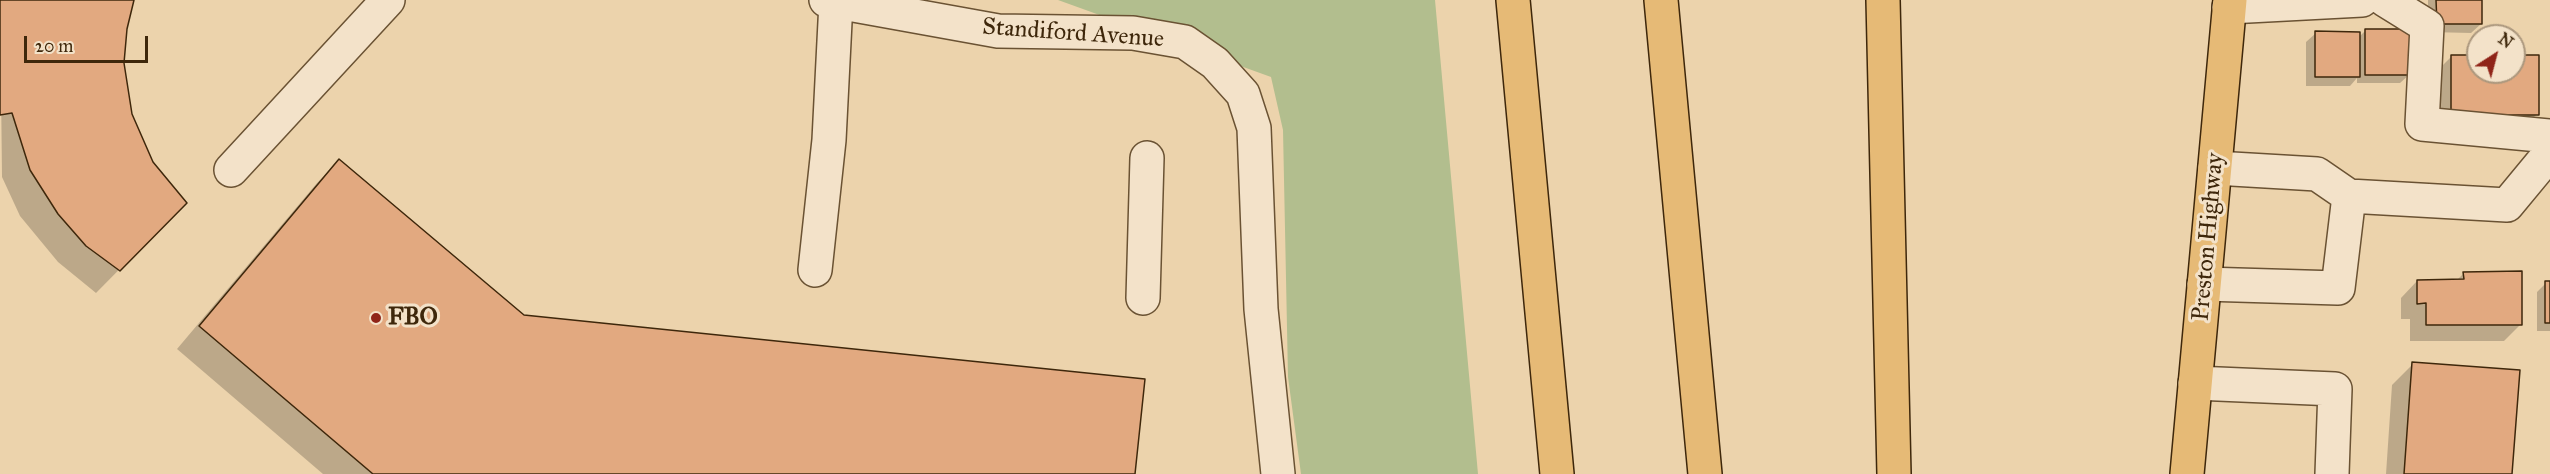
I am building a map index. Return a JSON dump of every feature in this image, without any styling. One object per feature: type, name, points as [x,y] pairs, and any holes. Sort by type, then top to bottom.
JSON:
[{"type":"main road","points":[[1513,0],[1557,474]]},
{"type":"main road","points":[[1661,0],[1705,474]]},
{"type":"main road","points":[[1883,0],[1894,474]]},
{"type":"main road","name":"Preston Highway","points":[[2187,474],[2230,4]]},
{"type":"street","points":[[231,170],[388,0]]},
{"type":"street","points":[[2230,4],[2362,0]]},
{"type":"street","points":[[2385,0],[2427,26],[2422,124],[2550,136]]},
{"type":"street","points":[[815,270],[829,140],[831,1]]},
{"type":"street","name":"Standiford Avenue","points":[[831,1],[998,31],[1133,33],[1185,42],[1215,63],[1244,94],[1254,128],[1261,309],[1278,474]]},
{"type":"street","points":[[2215,168],[2317,174],[2349,196],[2507,205],[2550,153]]},
{"type":"street","points":[[1143,298],[1147,158]]},
{"type":"street","points":[[2204,284],[2338,288],[2349,196]]},
{"type":"street","points":[[2195,383],[2335,389],[2332,474]]},
{"type":"green space","points":[[1058,0],[1435,0],[1478,474],[1301,474],[1288,377],[1283,130],[1271,77]]},
{"type":"building","points":[[0,0],[134,0],[127,29],[124,63],[132,114],[153,162],[187,203],[120,271],[86,246],[58,214],[30,170],[12,113],[0,115]]},
{"type":"building","points":[[2436,0],[2482,0],[2482,24],[2437,24]]},
{"type":"building","points":[[2365,29],[2411,29],[2411,75],[2365,75]]},
{"type":"building","points":[[2315,31],[2360,32],[2360,77],[2315,77]]},
{"type":"building","points":[[2451,55],[2466,55],[2466,84],[2526,84],[2526,55],[2539,55],[2539,115],[2451,115]]},
{"type":"building","name":"FBO","points":[[339,159],[524,315],[1145,379],[1135,474],[373,474],[199,326]]},
{"type":"building","points":[[2522,271],[2522,325],[2426,325],[2426,303],[2417,304],[2417,280],[2464,279],[2463,272]]},
{"type":"building","points":[[2545,281],[2550,281],[2550,323],[2545,323]]},
{"type":"building","points":[[2412,362],[2520,370],[2512,474],[2404,474]]},
{"type":"place","name":"FBO","points":[[376,318]]}]
